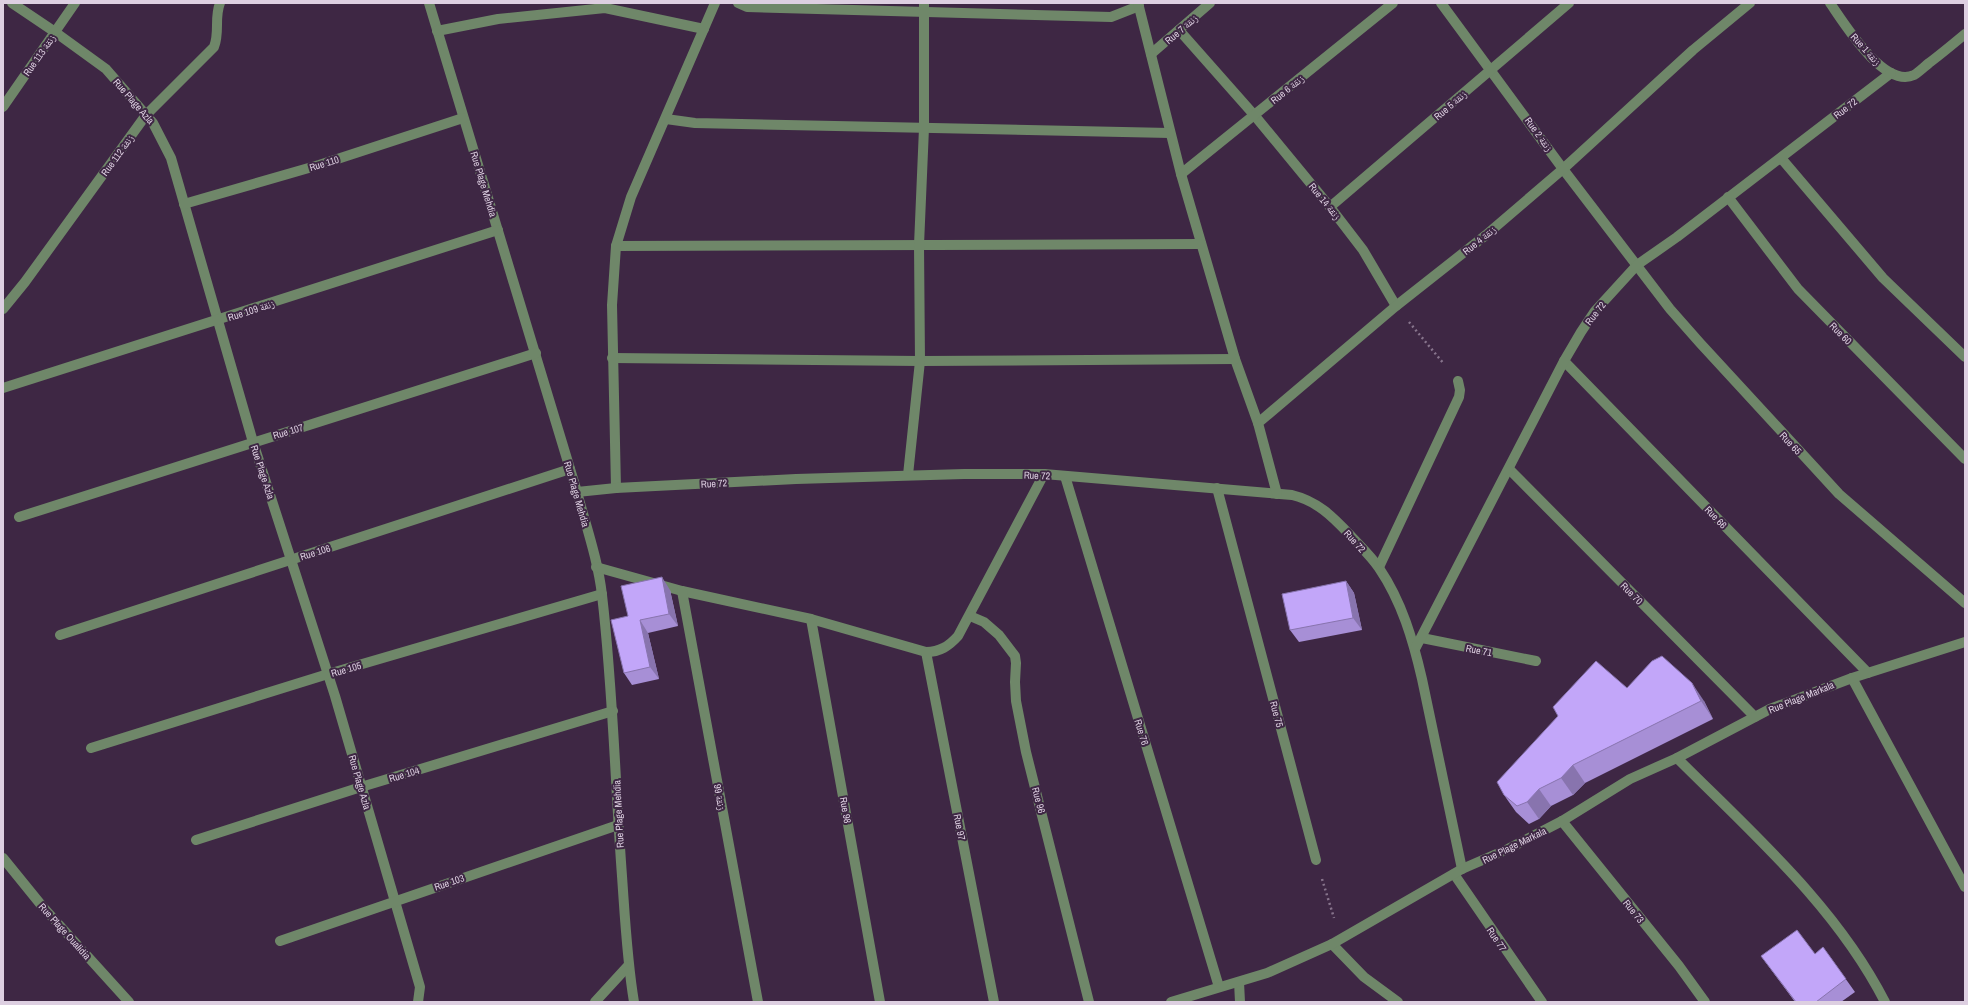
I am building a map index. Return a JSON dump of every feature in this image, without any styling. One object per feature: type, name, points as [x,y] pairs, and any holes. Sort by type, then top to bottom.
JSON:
[{"type":"street","name":"Rue Plage Azla","points":[[12,3],[106,69],[159,132],[171,158],[254,442],[328,674],[420,987],[418,1002]]},
{"type":"street","name":"Rue 113 زنقة","points":[[3,107],[75,3]]},
{"type":"street","name":"Rue 112 زنقة","points":[[3,309],[25,282],[146,115],[214,47],[218,32],[216,13],[220,3]]},
{"type":"street","name":"Rue Plage Mehdia","points":[[429,3],[570,468],[602,594],[613,711],[618,825],[628,966],[634,1002]]},
{"type":"street","points":[[616,488],[612,305],[616,246],[621,224],[631,197],[715,3]]},
{"type":"street","points":[[738,3],[747,7],[924,8],[1111,17],[1138,4],[1181,174],[1235,359],[1258,423],[1277,494]]},
{"type":"street","name":"Rue 7 زنقة","points":[[1151,54],[1210,3]]},
{"type":"street","name":"Rue 6 زنقة","points":[[1181,174],[1255,116],[1393,3]]},
{"type":"street","name":"Rue 2 زنقة","points":[[1442,3],[1563,169],[1637,264]]},
{"type":"street","name":"Rue 5 زنقة","points":[[1330,207],[1570,3]]},
{"type":"street","name":"Rue 4 زنقة","points":[[1258,423],[1396,306],[1486,235],[1563,169],[1693,50],[1750,3]]},
{"type":"street","name":"Rue 1 زنقة","points":[[1830,3],[1855,38],[1876,62],[1891,73],[1898,75],[1914,75],[1965,34]]},
{"type":"street","points":[[437,31],[498,19],[605,8],[704,29]]},
{"type":"street","points":[[908,476],[920,361],[919,245],[924,128],[924,8]]},
{"type":"street","name":"Rue 14 زنقة","points":[[1179,30],[1255,116],[1330,207],[1363,250],[1396,306]]},
{"type":"street","name":"Rue 72","points":[[1415,649],[1564,361],[1595,312],[1637,264],[1781,158],[1891,73]]},
{"type":"street","name":"Rue 110","points":[[184,204],[319,165],[464,118]]},
{"type":"street","points":[[666,119],[695,123],[1170,133]]},
{"type":"street","points":[[1781,158],[1883,278],[1965,357]]},
{"type":"street","name":"Rue 60","points":[[1728,197],[1798,290],[1965,459]]},
{"type":"street","name":"Rue 109 زنقة","points":[[3,388],[498,230]]},
{"type":"street","points":[[616,246],[1201,244]]},
{"type":"street","name":"Rue 65","points":[[1637,264],[1670,309],[1839,494],[1965,603]]},
{"type":"street","name":"Rue 107","points":[[19,517],[536,353]]},
{"type":"street","points":[[612,358],[920,361],[1235,359]]},
{"type":"street","name":"Rue 66","points":[[1564,361],[1868,673]]},
{"type":"street","points":[[1379,567],[1459,397],[1460,390],[1458,381]]},
{"type":"street","name":"Rue 106","points":[[60,635],[570,468]]},
{"type":"street","name":"Rue 70","points":[[1509,469],[1755,717]]},
{"type":"street","name":"Rue 72","points":[[577,492],[616,488],[796,479],[964,474],[1044,474],[1217,488],[1303,497],[1325,509],[1379,567],[1402,611],[1415,649],[1435,736],[1458,872]]},
{"type":"street","points":[[596,567],[682,592],[811,619],[926,652],[937,652],[958,636],[970,616],[1044,474]]},
{"type":"street","name":"Rue 76","points":[[1066,476],[1219,987]]},
{"type":"street","name":"Rue 75","points":[[1217,488],[1316,860]]},
{"type":"street","name":"زنقة 99","points":[[682,592],[758,1002]]},
{"type":"street","name":"Rue 105","points":[[91,748],[328,674],[602,594]]},
{"type":"street","name":"Rue 96","points":[[970,616],[984,622],[999,635],[1015,656],[1016,701],[1026,752],[1089,1002]]},
{"type":"street","name":"Rue 98","points":[[811,619],[880,1002]]},
{"type":"street","name":"Rue 71","points":[[1422,638],[1536,661]]},
{"type":"street","name":"Rue Plage Markala","points":[[1171,1002],[1267,972],[1336,942],[1458,872],[1508,849],[1562,821],[1630,779],[1678,758],[1770,709],[1852,678],[1965,642]]},
{"type":"street","name":"Rue 97","points":[[926,652],[994,1002]]},
{"type":"street","points":[[1852,678],[1965,887]]},
{"type":"street","name":"Rue 104","points":[[196,840],[361,787],[613,711]]},
{"type":"street","points":[[1678,758],[1806,888],[1847,942],[1877,986],[1885,1002]]},
{"type":"street","name":"Rue 73","points":[[1562,821],[1679,966],[1704,1002]]},
{"type":"street","name":"Rue 103","points":[[280,941],[618,825]]},
{"type":"street","name":"Rue Plage Oualidia","points":[[3,858],[42,906],[129,1002]]},
{"type":"street","name":"Rue 77","points":[[1458,872],[1542,1002]]},
{"type":"street","points":[[1336,942],[1364,976],[1398,1002]]},
{"type":"street","points":[[595,1002],[628,966]]},
{"type":"street","points":[[1239,982],[1240,1002]]},
{"type":"path","points":[[1396,306],[1458,381]]},
{"type":"path","points":[[1316,860],[1336,942]]},
{"type":"building","points":[[662,577],[669,614],[640,620],[650,667],[624,673],[611,620],[628,616],[621,586]]},
{"type":"building","points":[[1346,581],[1353,618],[1290,630],[1282,594]]},
{"type":"building","points":[[1662,656],[1692,683],[1701,701],[1573,765],[1561,778],[1539,789],[1527,802],[1517,806],[1504,795],[1497,782],[1558,716],[1553,707],[1596,661],[1627,688],[1652,661]]},
{"type":"building","points":[[1797,930],[1815,954],[1823,947],[1846,979],[1816,1002],[1796,1002],[1761,956]]}]
